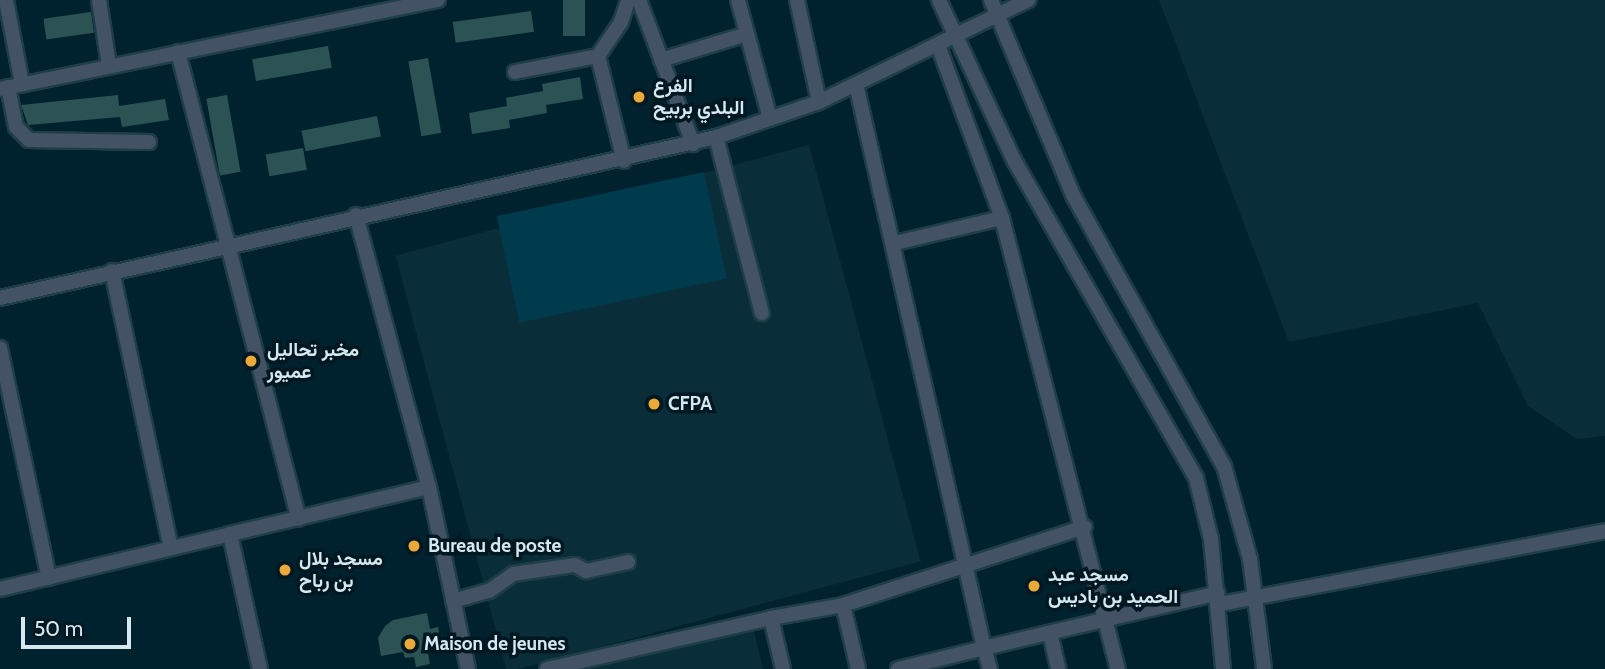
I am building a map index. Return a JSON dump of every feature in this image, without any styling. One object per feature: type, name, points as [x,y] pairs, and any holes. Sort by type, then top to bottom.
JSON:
[{"type":"street","points":[[6,0],[10,87],[16,127],[29,140],[149,142]]},
{"type":"street","points":[[99,0],[109,65]]},
{"type":"street","points":[[10,87],[438,0]]},
{"type":"street","points":[[515,72],[598,56],[621,22],[628,0]]},
{"type":"street","points":[[639,0],[693,144]]},
{"type":"street","points":[[738,0],[770,118]]},
{"type":"street","points":[[797,0],[818,102]]},
{"type":"street","points":[[939,0],[960,32],[1014,160],[1196,478],[1219,599],[1223,669]]},
{"type":"street","points":[[0,298],[356,215],[624,161],[693,144],[818,102],[938,45],[990,11],[1028,0]]},
{"type":"street","points":[[990,11],[1074,197],[1224,466],[1239,511],[1255,598],[1264,669]]},
{"type":"street","points":[[661,60],[747,34]]},
{"type":"street","points":[[938,45],[1002,218],[1084,527],[1118,669]]},
{"type":"street","points":[[178,52],[299,519]]},
{"type":"street","points":[[598,56],[624,161]]},
{"type":"street","points":[[856,84],[895,243],[964,568],[990,669]]},
{"type":"street","points":[[716,137],[762,313]]},
{"type":"street","points":[[356,215],[429,487],[468,669]]},
{"type":"street","points":[[895,243],[1002,218]]},
{"type":"street","points":[[112,271],[171,548]]},
{"type":"street","points":[[0,348],[49,578]]},
{"type":"street","points":[[0,589],[429,487]]},
{"type":"street","points":[[547,669],[771,618],[843,605],[1084,527]]},
{"type":"street","points":[[898,669],[1105,621],[1219,599],[1255,598],[1605,531]]},
{"type":"street","points":[[230,534],[260,669]]},
{"type":"street","points":[[453,601],[489,591],[513,574],[575,565],[586,571],[628,562]]},
{"type":"street","points":[[843,605],[858,669]]},
{"type":"street","points":[[771,618],[783,669]]},
{"type":"street","points":[[1050,633],[1058,669]]},
{"type":"shaded area","points":[[1159,0],[1605,0],[1605,436],[1577,439],[1528,406],[1478,303],[1289,342]]},
{"type":"shaded area","name":"CFPA","points":[[809,145],[921,561],[519,669],[506,669],[396,256]]},
{"type":"shaded area","points":[[704,172],[727,279],[519,323],[497,216]]},
{"type":"shaded area","points":[[753,627],[763,669],[567,669]]},
{"type":"building","points":[[563,0],[585,0],[585,36],[563,36]]},
{"type":"building","points":[[531,11],[534,32],[456,43],[453,22]]},
{"type":"building","points":[[91,12],[94,33],[46,39],[43,19]]},
{"type":"building","points":[[328,46],[332,68],[256,81],[252,59]]},
{"type":"building","points":[[428,58],[441,133],[422,136],[408,61]]},
{"type":"building","points":[[580,77],[583,99],[546,105],[547,113],[509,120],[510,128],[472,134],[469,113],[507,106],[506,98],[543,91],[542,84]]},
{"type":"building","points":[[118,95],[119,106],[165,99],[169,120],[122,127],[120,117],[28,125],[21,105]]},
{"type":"building","points":[[227,95],[241,172],[220,175],[206,99]]},
{"type":"building","points":[[377,116],[381,137],[305,151],[301,131]]},
{"type":"building","points":[[303,148],[307,170],[269,176],[266,155]]},
{"type":"building","name":"Maison de jeunes","points":[[427,613],[430,629],[438,627],[442,650],[428,653],[430,664],[416,667],[414,657],[405,658],[403,652],[381,656],[378,638],[385,626],[393,620]]},
{"type":"place","name":"الفرع البلدي بربيح","points":[[639,97]]},
{"type":"place","name":"مخبر تحاليل عميور","points":[[251,361]]},
{"type":"place","name":"CFPA","points":[[654,404]]},
{"type":"place","name":"Bureau de poste","points":[[414,546]]},
{"type":"place","name":"مسجد بلال بن رباح","points":[[285,570]]},
{"type":"place","name":"مسجد عبد الحميد بن باديس","points":[[1034,586]]},
{"type":"place","name":"Maison de jeunes","points":[[410,644]]}]
